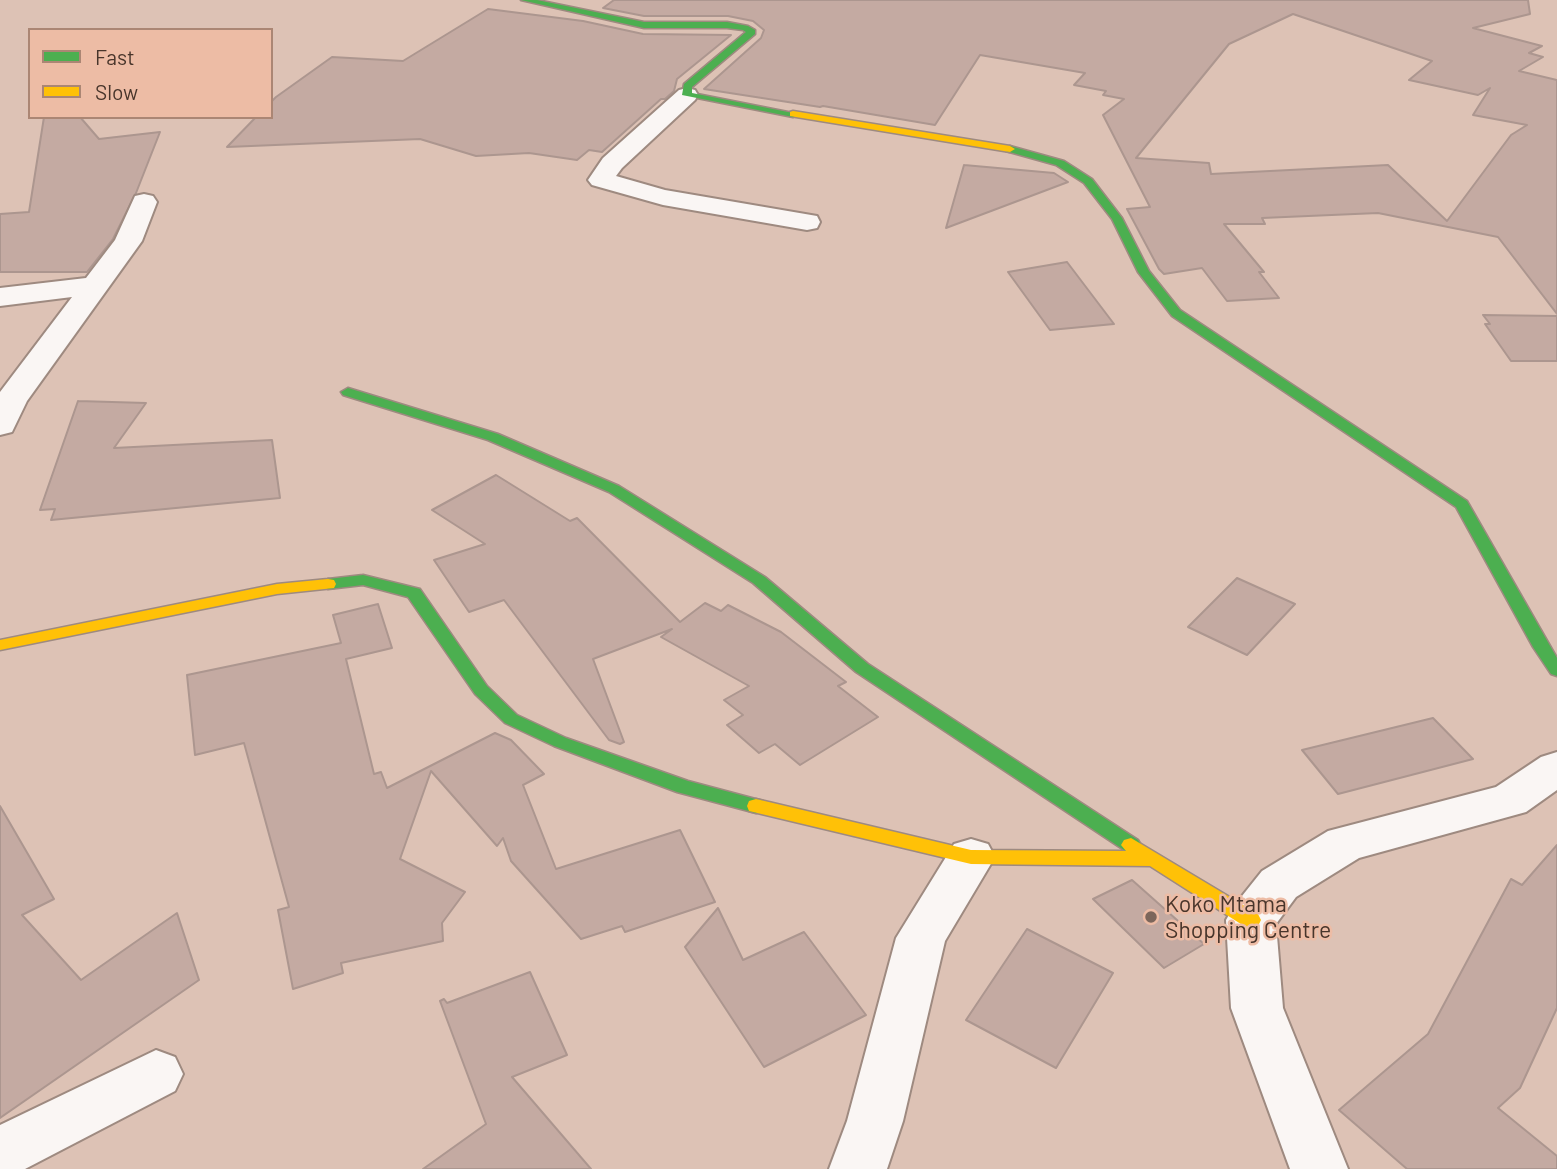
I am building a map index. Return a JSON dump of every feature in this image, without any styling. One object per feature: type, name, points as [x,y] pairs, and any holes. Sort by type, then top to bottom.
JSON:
[{"type":"street","points":[[525,0],[644,25],[727,25],[745,28],[751,32],[687,86],[687,95],[612,163],[600,180],[663,197],[807,222]]},
{"type":"street","points":[[687,95],[733,105],[1026,152],[1060,163],[1079,175],[1088,181],[1117,218],[1144,272],[1176,313],[1462,504],[1541,647],[1557,670]]},
{"type":"street","points":[[0,425],[11,400],[128,241],[144,202]]},
{"type":"street","points":[[0,297],[96,285]]},
{"type":"street","points":[[348,392],[493,437],[614,489],[759,580],[862,667],[1152,859],[1251,920]]},
{"type":"street","points":[[0,645],[278,589],[363,580],[414,593],[481,690],[511,719],[560,742],[697,790],[788,816],[971,858],[1152,859]]},
{"type":"street","points":[[1319,1169],[1257,1008],[1251,920],[1279,884],[1345,844],[1510,800],[1557,768]]},
{"type":"street","points":[[1510,800],[1557,806]]},
{"type":"street","points":[[858,1169],[876,1121],[921,938],[971,858]]},
{"type":"street","points":[[0,1153],[156,1074]]},
{"type":"building","points":[[614,0],[1528,0],[1530,14],[1473,28],[1542,46],[1529,53],[1543,57],[1519,71],[1557,80],[1557,314],[1498,237],[1378,213],[1262,218],[1265,224],[1224,224],[1264,272],[1259,272],[1279,298],[1227,301],[1202,268],[1164,274],[1159,269],[1127,209],[1150,207],[1103,115],[1124,99],[1103,95],[1106,91],[1074,85],[1085,73],[980,55],[935,125],[704,89],[761,38],[764,30],[753,21],[728,16],[644,16],[603,8]],"holes":[[[1293,14],[1432,61],[1409,80],[1478,95],[1490,88],[1473,115],[1527,125],[1511,135],[1447,221],[1388,165],[1211,174],[1209,163],[1136,158],[1229,44]]]},
{"type":"building","points":[[488,9],[583,21],[643,34],[731,35],[677,79],[674,91],[661,99],[602,152],[589,150],[577,160],[529,153],[476,156],[420,139],[227,147],[254,119],[273,119],[273,100],[332,57],[403,61]]},
{"type":"building","points":[[44,119],[82,119],[99,139],[160,132],[136,193],[113,239],[87,272],[0,272],[0,214],[29,212]]},
{"type":"building","points":[[964,165],[1054,173],[1068,182],[946,228]]},
{"type":"building","points":[[1067,262],[1114,324],[1050,330],[1008,272]]},
{"type":"building","points":[[1483,315],[1557,316],[1557,361],[1511,361],[1485,324],[1490,324]]},
{"type":"building","points":[[78,401],[146,403],[114,448],[272,440],[280,498],[51,520],[55,509],[40,510]]},
{"type":"building","points":[[496,475],[570,521],[577,518],[680,622],[705,603],[721,611],[728,605],[781,632],[846,682],[838,686],[878,717],[800,765],[775,744],[759,753],[727,725],[743,715],[724,700],[749,686],[661,637],[672,629],[593,659],[624,742],[620,744],[609,740],[504,600],[469,612],[434,560],[485,544],[432,510]]},
{"type":"building","points":[[1237,578],[1295,604],[1247,655],[1188,627]]},
{"type":"building","points":[[378,604],[392,648],[346,659],[374,774],[381,772],[387,788],[495,733],[511,740],[544,774],[523,785],[556,869],[680,830],[715,902],[625,932],[622,926],[581,939],[511,861],[503,838],[497,846],[431,771],[400,859],[465,892],[442,923],[443,941],[341,963],[343,973],[293,989],[278,910],[289,907],[244,743],[195,755],[187,675],[341,643],[333,615]]},
{"type":"building","points":[[1433,718],[1473,759],[1338,794],[1302,750]]},
{"type":"building","points":[[0,806],[54,899],[22,915],[81,980],[177,913],[199,980],[0,1118]]},
{"type":"building","points":[[1557,845],[1557,1008],[1520,1088],[1498,1108],[1557,1156],[1557,1169],[1407,1169],[1339,1110],[1428,1034],[1511,879],[1522,885]]},
{"type":"building","points":[[1132,880],[1204,944],[1164,968],[1093,899]]},
{"type":"building","points":[[718,908],[743,960],[804,932],[866,1015],[764,1067],[685,947]]},
{"type":"building","points":[[1027,929],[1113,973],[1056,1068],[966,1020]]},
{"type":"building","points":[[530,972],[567,1055],[512,1077],[591,1169],[423,1169],[486,1124],[440,1001],[444,999],[447,1003]]},
{"type":"traffic: fast","points":[[525,0],[644,25],[727,25],[745,28],[752,32],[687,86],[687,95],[793,114]]},
{"type":"traffic: fast","points":[[1010,149],[1060,163],[1088,181],[1117,218],[1144,272],[1176,313],[1462,504],[1541,647],[1557,670]]},
{"type":"traffic: fast","points":[[348,392],[493,437],[614,489],[759,580],[862,668],[1131,845]]},
{"type":"traffic: fast","points":[[328,584],[363,580],[414,593],[481,690],[511,719],[560,742],[684,787],[756,806]]},
{"type":"traffic: slow","points":[[793,114],[1010,149]]},
{"type":"traffic: slow","points":[[0,645],[277,589],[328,584]]},
{"type":"traffic: slow","points":[[756,806],[971,857],[1152,859]]},
{"type":"traffic: slow","points":[[1131,845],[1251,920]]},
{"type":"place","name":"Koko Mtama Shopping Centre","points":[[1151,917]]}]
